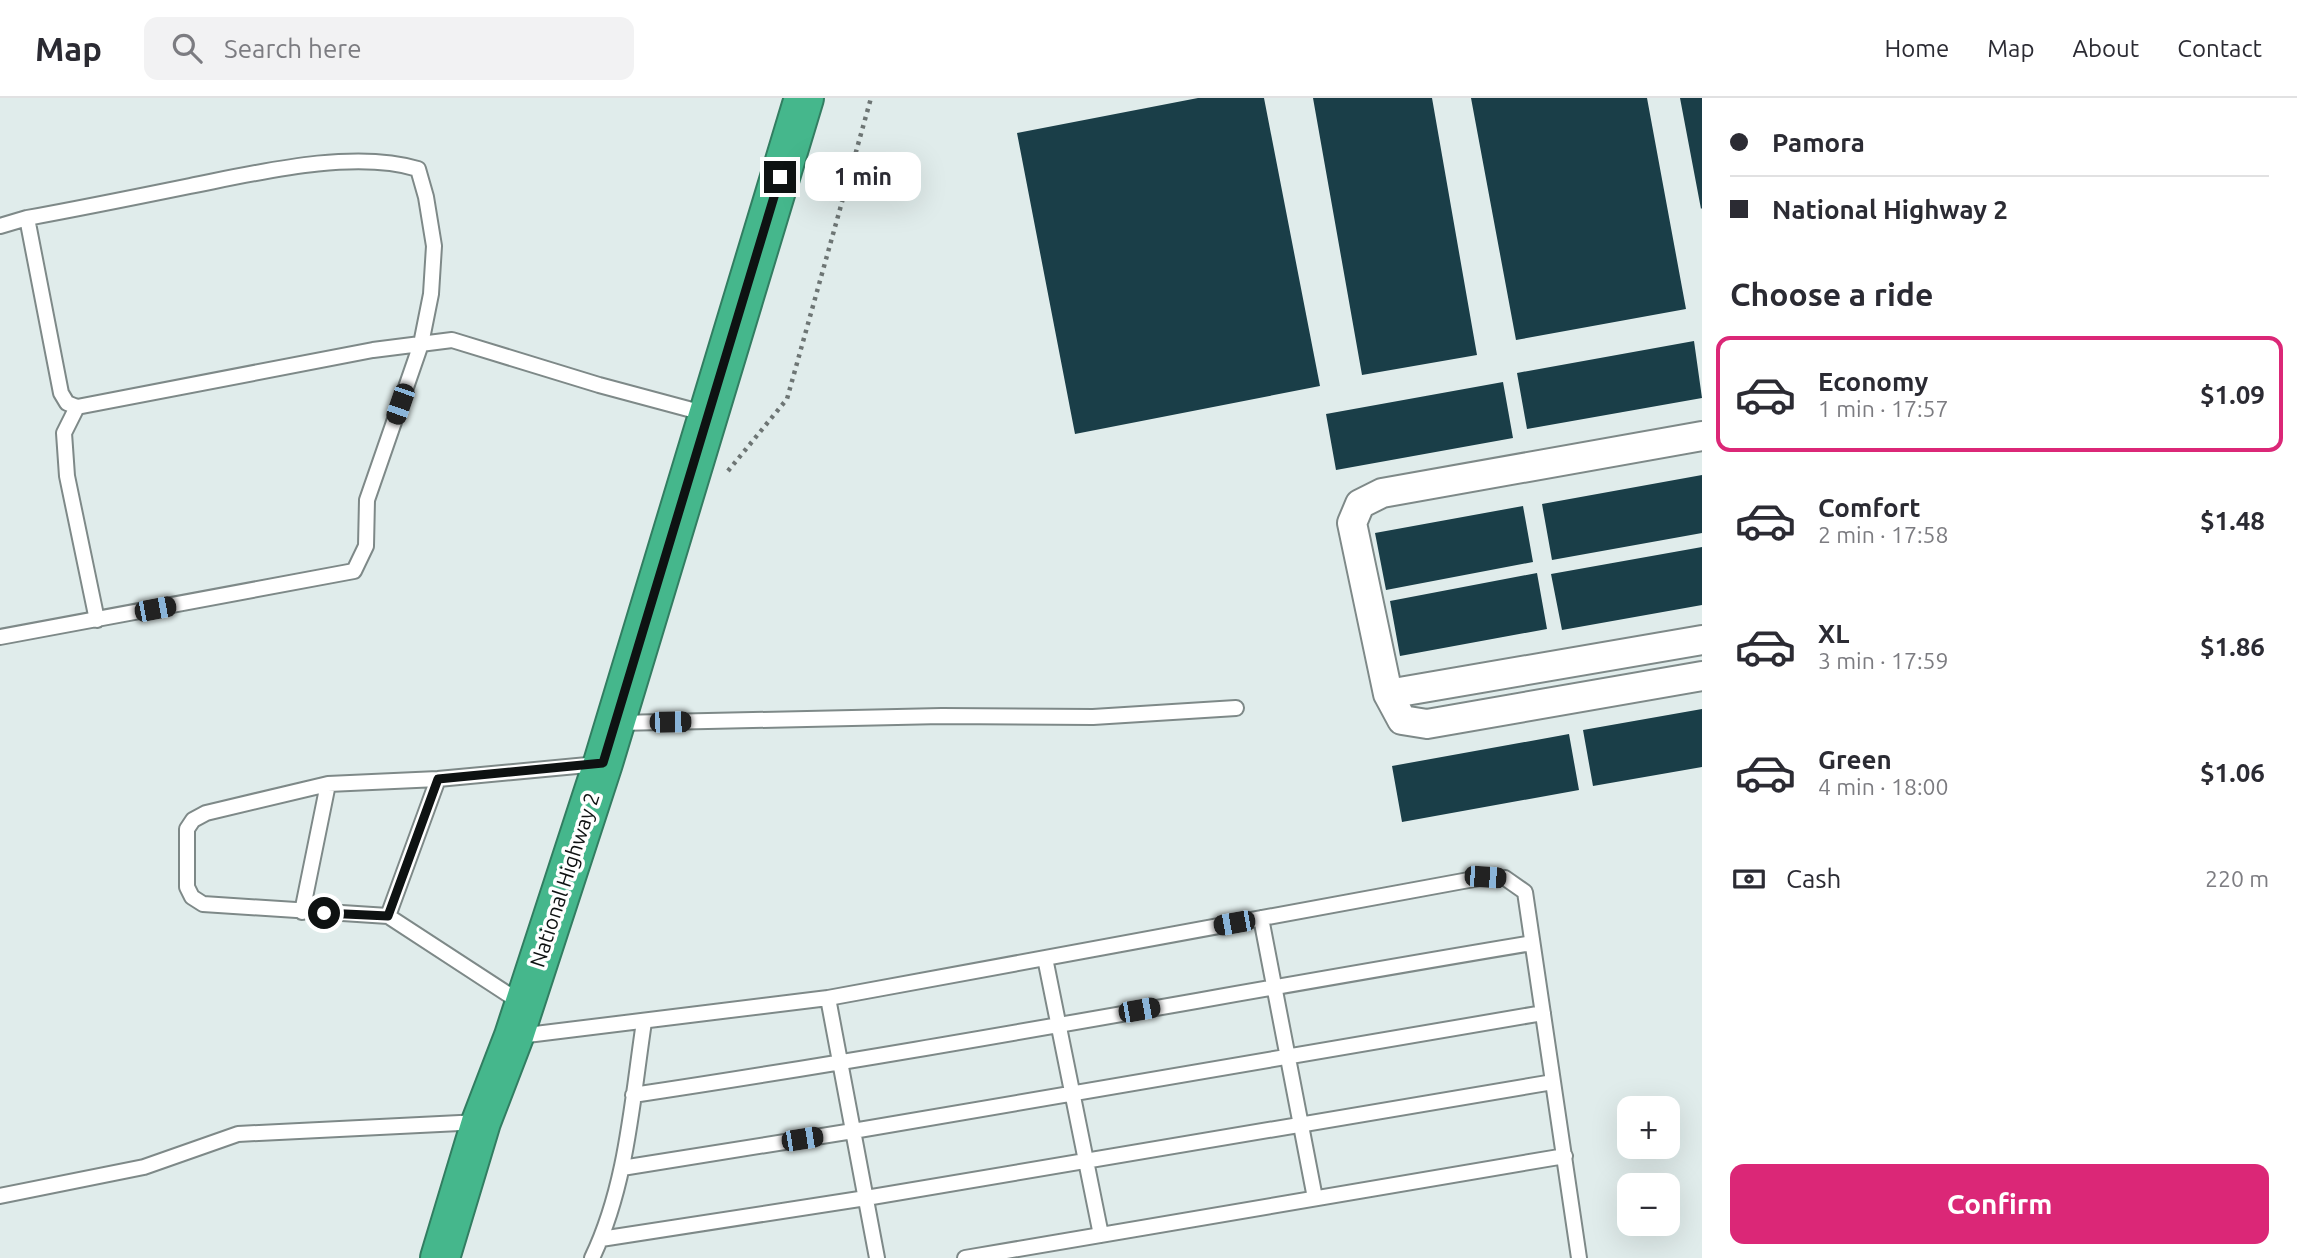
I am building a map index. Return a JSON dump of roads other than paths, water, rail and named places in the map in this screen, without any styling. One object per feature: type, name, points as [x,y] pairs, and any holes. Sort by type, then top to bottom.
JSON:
[{"type":"highway","name":"National Highway 2","points":[[440,1258],[481,1122],[519,1021],[603,763],[804,98]]},
{"type":"street","points":[[1702,436],[1382,493],[1360,504],[1352,523],[1388,694],[1402,720],[1427,723],[1702,676]]},
{"type":"street","points":[[1388,694],[1702,640]]},
{"type":"lane","points":[[0,226],[27,218],[270,170],[342,162],[395,162],[418,169],[426,197],[434,246],[430,294],[421,344],[368,500],[366,546],[354,571],[0,637]]},
{"type":"lane","points":[[27,218],[58,385],[67,402],[77,407],[373,349],[452,340],[709,415]]},
{"type":"lane","points":[[77,407],[64,433],[67,476],[97,620]]},
{"type":"lane","points":[[615,723],[942,716],[1093,717],[1236,708]]},
{"type":"lane","points":[[603,763],[438,779],[328,784],[206,813],[193,820],[187,829],[187,887],[192,897],[203,904],[388,916],[519,1021],[644,1022],[828,998],[1485,877],[1505,878],[1525,892],[1580,1258]]},
{"type":"lane","points":[[388,916],[438,779]]},
{"type":"lane","points":[[302,912],[328,784]]},
{"type":"lane","points":[[1261,918],[1315,1198]]},
{"type":"lane","points":[[633,1095],[841,1064],[1274,986],[1532,943]]},
{"type":"lane","points":[[1045,958],[1101,1235]]},
{"type":"lane","points":[[828,998],[877,1258]]},
{"type":"lane","points":[[622,1168],[1543,1013]]},
{"type":"lane","points":[[592,1258],[601,1239],[622,1168],[644,1022]]},
{"type":"lane","points":[[601,1239],[866,1198],[1553,1082]]},
{"type":"lane","points":[[0,1196],[144,1167],[239,1134],[481,1122]]},
{"type":"lane","points":[[965,1258],[1565,1156]]}]
